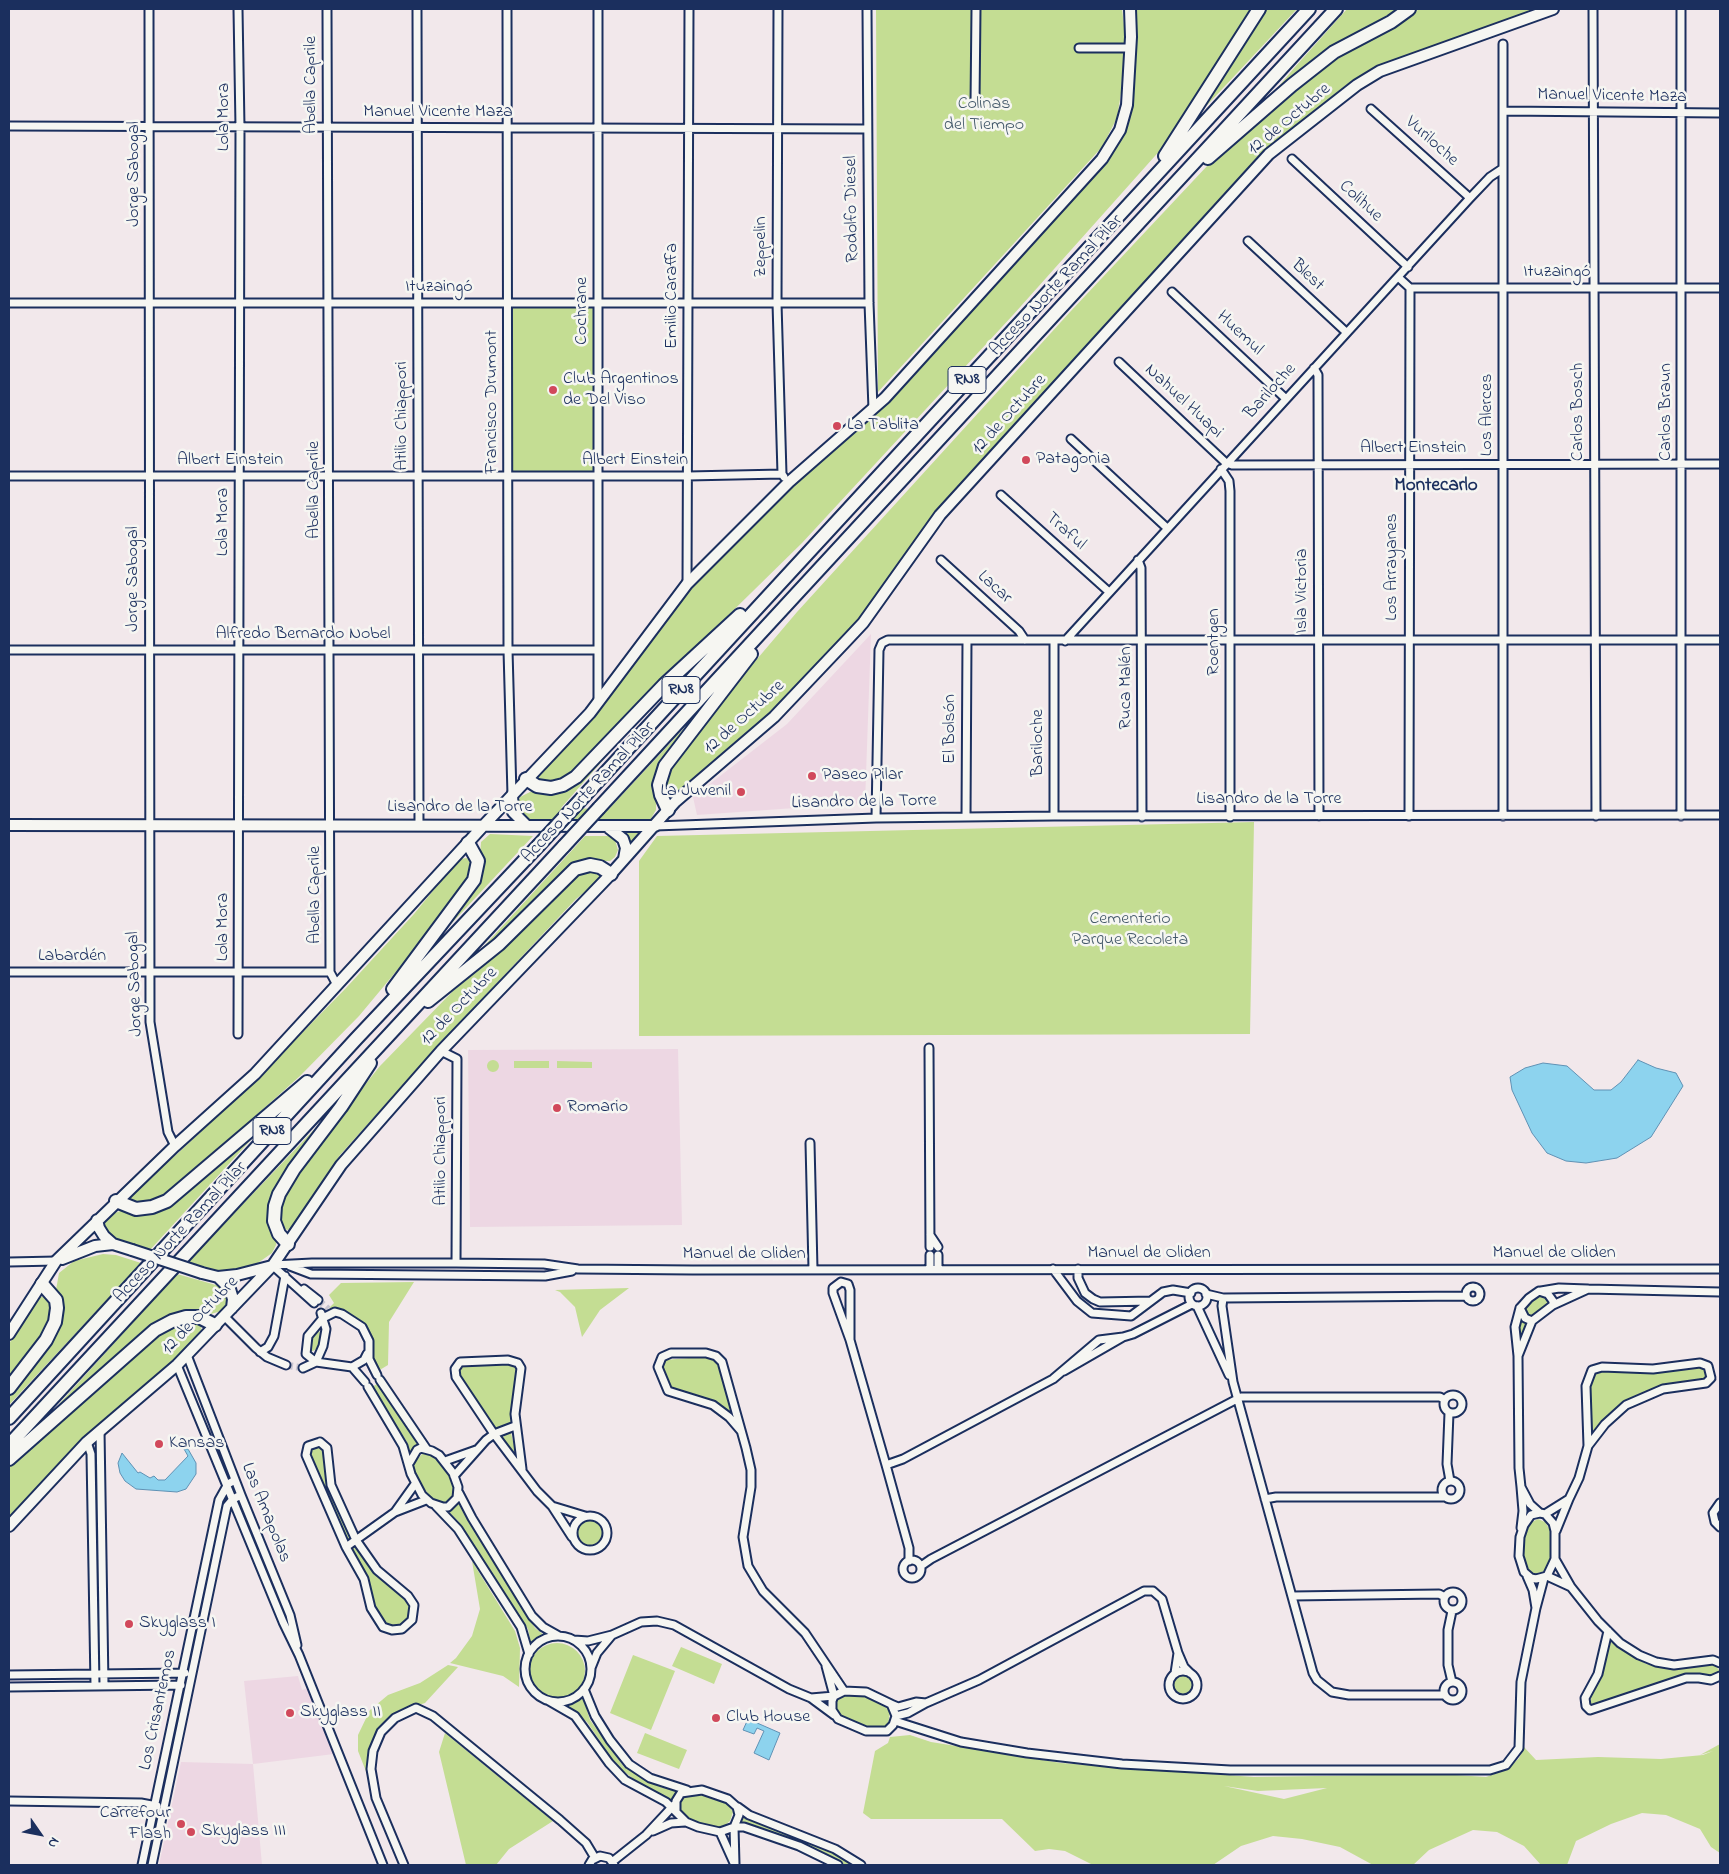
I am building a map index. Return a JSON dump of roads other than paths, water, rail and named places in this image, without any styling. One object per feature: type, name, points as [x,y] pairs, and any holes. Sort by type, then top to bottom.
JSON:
[{"type":"highway","points":[[1145,186],[1259,9]]},
{"type":"highway","name":"Acceso Norte Ramal Pilar","points":[[9,1418],[356,1039],[538,846],[1310,9]]},
{"type":"highway","name":"Acceso Norte Ramal Pilar","points":[[9,1445],[1336,9]]},
{"type":"highway","points":[[1161,199],[1292,84],[1334,52],[1391,22],[1409,9]]},
{"type":"highway","points":[[526,779],[537,786],[551,788],[563,785],[576,777],[696,653],[787,574]]},
{"type":"highway","points":[[668,810],[661,795],[659,782],[669,760],[810,579]]},
{"type":"highway","points":[[116,1201],[128,1207],[140,1209],[156,1206],[172,1198],[242,1140],[356,1039],[474,880],[478,861],[468,843]]},
{"type":"highway","points":[[288,1244],[279,1234],[274,1221],[275,1206],[282,1188],[395,1027],[499,944],[575,869],[590,864],[600,867],[611,874]]},
{"type":"highway","points":[[9,1388],[46,1340],[55,1322],[56,1300],[42,1284]]},
{"type":"highway","points":[[9,1459],[155,1330],[186,1317],[200,1317],[219,1321]]},
{"type":"street","name":"Jorge Sabogal","points":[[149,9],[148,824],[150,1028],[168,1132],[175,1146]]},
{"type":"street","name":"Lola Mora","points":[[238,9],[240,127],[238,303],[240,971],[238,1034]]},
{"type":"street","name":"Abella Caprile","points":[[327,9],[330,476],[330,972]]},
{"type":"street","name":"Atilio Chiappori","points":[[417,9],[419,824]]},
{"type":"street","name":"Francisco Drumont","points":[[507,9],[508,650],[512,795]]},
{"type":"street","name":"Cochrane","points":[[598,9],[598,702]]},
{"type":"street","name":"Emilio Caraffa","points":[[687,584],[688,9]]},
{"type":"street","name":"Zeppelin","points":[[778,9],[777,303],[785,478]]},
{"type":"street","name":"Rodolfo Diesel","points":[[867,9],[869,303],[873,409]]},
{"type":"street","points":[[975,103],[976,9]]},
{"type":"street","points":[[9,1334],[56,1261],[116,1201],[255,1074],[598,702],[687,584],[785,478],[873,409],[1109,150],[1120,130],[1127,105],[1130,9]]},
{"type":"street","name":"12 de Octubre","points":[[9,1526],[86,1442],[177,1365],[273,1266],[341,1165],[440,1051],[611,874],[668,810],[774,717],[863,623],[940,515],[1278,147],[1357,85],[1380,71],[1553,9]]},
{"type":"street","name":"Carlos Bosch","points":[[1593,9],[1596,816]]},
{"type":"street","name":"Carlos Braun","points":[[1681,816],[1682,9]]},
{"type":"street","name":"Los Alerces","points":[[1503,44],[1503,816]]},
{"type":"street","points":[[1079,48],[1130,48]]},
{"type":"street","name":"Vuriloche","points":[[1371,109],[1470,198]]},
{"type":"street","name":"Manuel Vicente Maza","points":[[1504,111],[1720,112]]},
{"type":"street","name":"Manuel Vicente Maza","points":[[9,126],[867,129]]},
{"type":"street","name":"Colihue","points":[[1292,159],[1408,267]]},
{"type":"street","name":"Bariloche","points":[[1065,641],[1108,591],[1470,198],[1490,177],[1502,169]]},
{"type":"street","name":"Blest","points":[[1248,241],[1346,332]]},
{"type":"street","points":[[1398,278],[1410,288]]},
{"type":"street","name":"Ituzaingó","points":[[1410,288],[1720,288]]},
{"type":"street","name":"Los Arrayanes","points":[[1409,816],[1408,464],[1410,288]]},
{"type":"street","name":"Huemul","points":[[1172,292],[1285,398]]},
{"type":"street","name":"Ituzaingó","points":[[9,303],[869,303]]},
{"type":"street","name":"Nahuel Huapi","points":[[1119,362],[1226,463]]},
{"type":"street","name":"Isla Victoria","points":[[1314,368],[1318,375],[1320,816]]},
{"type":"street","points":[[1071,439],[1167,528]]},
{"type":"street","name":"Albert Einstein","points":[[1226,463],[1239,466],[1318,463],[1720,464]]},
{"type":"street","name":"Roentgen","points":[[1221,469],[1226,475],[1230,491],[1230,817]]},
{"type":"street","name":"Albert Einstein","points":[[9,476],[688,476],[785,478]]},
{"type":"street","name":"Traful","points":[[1001,495],[1108,591]]},
{"type":"street","name":"Lacar","points":[[941,560],[1019,630],[1025,640]]},
{"type":"street","name":"Ruca Malén","points":[[1138,560],[1141,568],[1142,817]]},
{"type":"street","points":[[876,818],[879,650],[882,643],[888,640],[1720,640]]},
{"type":"street","name":"El Bolsón","points":[[966,817],[967,640]]},
{"type":"street","name":"Bariloche","points":[[1054,640],[1054,816]]},
{"type":"street","name":"Alfredo Bernardo Nobel","points":[[9,650],[598,650]]},
{"type":"street","points":[[512,795],[513,812],[526,825]]},
{"type":"street","name":"Lisandro de la Torre","points":[[9,825],[484,824],[606,828],[876,818],[1720,815]]},
{"type":"street","points":[[606,828],[623,839],[626,848],[624,859]]},
{"type":"street","name":"Labardén","points":[[9,972],[330,972]]},
{"type":"street","points":[[330,972],[337,985]]},
{"type":"street","points":[[929,1048],[930,1234],[934,1251],[934,1270]]},
{"type":"street","name":"Atilio Chiappori","points":[[440,1051],[458,1059],[456,1263]]},
{"type":"street","points":[[810,1143],[813,1270]]},
{"type":"street","points":[[97,1220],[98,1228],[113,1244]]},
{"type":"street","points":[[9,1262],[56,1261],[95,1246],[113,1244],[218,1277],[237,1276],[273,1266],[316,1301]]},
{"type":"street","name":"Manuel de Oliden","points":[[273,1266],[312,1263],[456,1263],[544,1264],[578,1269],[1720,1269]]},
{"type":"street","name":"Manuel de Oliden","points":[[290,1266],[311,1274],[545,1276],[578,1269]]},
{"type":"street","points":[[1053,1269],[1077,1301],[1092,1313],[1131,1316],[1163,1292],[1172,1290],[1190,1293],[1198,1288],[1206,1294],[1223,1298],[1466,1296]]},
{"type":"street","points":[[1078,1269],[1078,1278],[1085,1293],[1093,1299],[1100,1302],[1151,1301]]},
{"type":"street","points":[[260,1352],[268,1347],[274,1336],[285,1276]]},
{"type":"street","points":[[218,1277],[230,1289],[233,1299],[232,1308]]},
{"type":"street","points":[[850,1340],[850,1290],[848,1284],[841,1282],[834,1288],[833,1293],[850,1340],[909,1548],[909,1561],[903,1568],[908,1578],[914,1578],[919,1575],[921,1566],[931,1559],[1237,1398],[1248,1396],[1440,1397],[1445,1400]]},
{"type":"street","points":[[1536,1608],[1533,1590],[1519,1556],[1523,1511],[1519,1468],[1518,1356],[1515,1327],[1520,1308],[1528,1298],[1539,1292],[1559,1288],[1720,1292]]},
{"type":"street","points":[[1518,1356],[1522,1341],[1532,1321],[1553,1305],[1588,1289]]},
{"type":"street","points":[[1539,1292],[1551,1297],[1553,1305]]},
{"type":"street","points":[[1190,1293],[1189,1298],[1195,1305],[1233,1382]]},
{"type":"street","points":[[886,1465],[911,1455],[1054,1379],[1064,1371],[1123,1337],[1205,1302],[1206,1294]]},
{"type":"street","points":[[1223,1298],[1222,1306],[1233,1382],[1313,1673],[1323,1687],[1332,1692],[1349,1695],[1444,1695],[1449,1699],[1455,1700],[1462,1694],[1460,1685],[1452,1682]]},
{"type":"street","points":[[1520,1308],[1525,1318],[1532,1321]]},
{"type":"street","points":[[303,1367],[316,1362],[352,1367],[364,1360],[367,1354],[368,1341],[362,1327],[351,1318],[327,1313]]},
{"type":"street","points":[[316,1362],[326,1337],[327,1313]]},
{"type":"street","points":[[316,1362],[306,1354],[305,1343],[312,1330],[327,1313]]},
{"type":"street","points":[[219,1321],[260,1352],[286,1365]]},
{"type":"street","points":[[741,1431],[730,1417],[713,1405],[668,1392],[660,1373],[660,1360],[671,1353],[706,1353],[720,1359],[741,1431],[751,1470],[751,1487],[743,1537],[748,1566],[763,1591],[805,1633],[844,1691]]},
{"type":"street","points":[[367,1354],[378,1377],[426,1448],[439,1455],[445,1461],[454,1476],[459,1493],[472,1518],[532,1616],[549,1632],[562,1637],[588,1641],[612,1635],[641,1622],[666,1622],[789,1689],[811,1698],[847,1725],[866,1731],[887,1730],[895,1719],[979,1680],[1144,1591],[1154,1591],[1162,1599],[1178,1653],[1184,1667],[1196,1680],[1196,1690],[1190,1697],[1181,1699],[1170,1691],[1170,1681],[1175,1673],[1178,1653]]},
{"type":"street","name":"Las Amapolas","points":[[187,1355],[290,1615],[300,1656]]},
{"type":"street","points":[[522,1469],[515,1426],[515,1402],[522,1372],[518,1363],[508,1360],[465,1360],[460,1362],[456,1369],[456,1377],[494,1434],[537,1491],[552,1506],[578,1547],[588,1551],[603,1545],[607,1535],[605,1524],[596,1517],[585,1516],[552,1506]]},
{"type":"street","points":[[1555,1532],[1579,1478],[1588,1446],[1586,1386],[1589,1374],[1594,1368],[1609,1366],[1652,1369],[1700,1363],[1708,1366],[1711,1378],[1706,1383],[1664,1389],[1626,1405],[1606,1424],[1588,1446]]},
{"type":"street","name":"Las Amapolas","points":[[177,1365],[228,1484],[283,1622],[300,1656],[383,1865]]},
{"type":"street","points":[[352,1367],[367,1385],[404,1446],[416,1484],[426,1500],[436,1506],[458,1529],[521,1627],[529,1654]]},
{"type":"street","points":[[1455,1395],[1462,1401],[1460,1410],[1455,1414],[1449,1413],[1444,1408],[1445,1400],[1449,1396],[1455,1395]]},
{"type":"street","points":[[1449,1413],[1447,1464],[1450,1481]]},
{"type":"street","points":[[454,1476],[476,1450],[494,1434],[515,1426]]},
{"type":"street","points":[[100,1430],[104,1685]]},
{"type":"street","points":[[86,1442],[91,1454],[95,1685]]},
{"type":"street","points":[[320,1442],[327,1448],[331,1485],[356,1540],[377,1570],[413,1601],[414,1616],[406,1628],[392,1630],[380,1623],[370,1603],[364,1579],[346,1547],[306,1455],[306,1449],[311,1443],[320,1442]]},
{"type":"street","points":[[410,1462],[417,1450],[426,1448]]},
{"type":"street","points":[[445,1461],[476,1450]]},
{"type":"street","points":[[228,1484],[235,1480]]},
{"type":"street","points":[[1265,1499],[1276,1497],[1444,1497],[1453,1500],[1460,1494],[1458,1485],[1450,1481]]},
{"type":"street","points":[[1444,1497],[1442,1489],[1450,1481]]},
{"type":"street","name":"Los Crisantemos","points":[[142,1865],[219,1500],[228,1484]]},
{"type":"street","points":[[346,1547],[394,1512],[416,1484]]},
{"type":"street","points":[[1521,1486],[1530,1504],[1553,1523],[1555,1532],[1555,1559],[1550,1573],[1545,1577],[1536,1579],[1526,1575]]},
{"type":"street","points":[[436,1506],[448,1507],[458,1498],[459,1493]]},
{"type":"street","points":[[233,1499],[241,1495]]},
{"type":"street","name":"Los Crisantemos","points":[[152,1865],[190,1675],[227,1506],[233,1499]]},
{"type":"street","points":[[1520,1532],[1531,1515],[1543,1514],[1569,1499]]},
{"type":"street","points":[[394,1512],[426,1500]]},
{"type":"street","points":[[1720,1503],[1713,1513],[1715,1522],[1720,1527]]},
{"type":"street","points":[[572,1537],[573,1527],[585,1516]]},
{"type":"street","points":[[1555,1559],[1571,1587],[1608,1631],[1629,1650],[1647,1659],[1674,1664],[1713,1660],[1720,1663]]},
{"type":"street","points":[[909,1561],[917,1562],[921,1566]]},
{"type":"street","points":[[1545,1577],[1571,1587]]},
{"type":"street","points":[[895,1719],[961,1742],[1027,1753],[1122,1764],[1230,1770],[1490,1770],[1506,1765],[1519,1748],[1521,1682],[1536,1608],[1545,1577]]},
{"type":"street","points":[[201,1583],[210,1584]]},
{"type":"street","points":[[1445,1597],[1455,1592],[1462,1598],[1460,1607],[1452,1611]]},
{"type":"street","points":[[1292,1596],[1439,1594],[1445,1597]]},
{"type":"street","points":[[1445,1597],[1445,1605],[1452,1611]]},
{"type":"street","points":[[1452,1611],[1448,1630],[1448,1665],[1452,1682]]},
{"type":"street","points":[[1608,1631],[1598,1674],[1585,1698],[1586,1706],[1590,1710],[1686,1678],[1711,1680],[1720,1676]]},
{"type":"street","points":[[549,1701],[568,1700],[584,1689],[597,1653],[612,1635]]},
{"type":"street","points":[[562,1637],[543,1640],[529,1654],[526,1663],[528,1682],[540,1697],[575,1716],[609,1763],[625,1780],[674,1807],[686,1822],[698,1828],[720,1832],[734,1827],[760,1831],[838,1865]]},
{"type":"street","points":[[571,1639],[586,1652],[590,1671]]},
{"type":"street","points":[[826,1666],[834,1696],[831,1706],[834,1715]]},
{"type":"street","points":[[1175,1673],[1183,1671],[1190,1673]]},
{"type":"street","points":[[9,1675],[182,1672],[190,1675]]},
{"type":"street","points":[[1444,1695],[1445,1686],[1452,1682]]},
{"type":"street","points":[[9,1687],[95,1685],[188,1686]]},
{"type":"street","points":[[584,1689],[595,1716],[610,1740],[630,1764],[650,1778],[687,1790],[710,1792],[728,1799],[749,1815],[835,1849],[861,1865]]},
{"type":"street","points":[[811,1698],[834,1696],[844,1691],[866,1692],[898,1707],[916,1702],[926,1703]]},
{"type":"street","points":[[891,1704],[895,1719]]},
{"type":"street","points":[[404,1865],[376,1798],[370,1769],[373,1751],[381,1732],[395,1718],[416,1708],[433,1716],[560,1820],[586,1843],[595,1858]]},
{"type":"street","points":[[589,1865],[595,1858],[604,1857],[613,1863],[646,1835],[674,1807],[681,1793],[687,1790]]},
{"type":"street","points":[[9,1801],[141,1803],[163,1808]]},
{"type":"street","points":[[735,1865],[734,1827],[739,1820],[737,1807]]},
{"type":"street","points":[[646,1835],[671,1823],[686,1822]]},
{"type":"street","points":[[720,1832],[735,1865]]},
{"type":"water","points":[[1638,1060],[1656,1068],[1676,1073],[1683,1086],[1651,1137],[1617,1158],[1586,1163],[1566,1161],[1547,1153],[1532,1133],[1512,1090],[1510,1077],[1525,1068],[1543,1063],[1567,1066],[1594,1090],[1611,1090],[1621,1082]]},
{"type":"water","points":[[184,1449],[188,1449],[196,1463],[196,1474],[186,1489],[177,1492],[136,1489],[125,1481],[120,1473],[118,1463],[122,1453],[138,1473],[140,1472],[150,1478],[154,1476],[158,1480],[165,1480],[188,1456]]},
{"type":"water","points":[[748,1719],[780,1733],[769,1760],[754,1753],[764,1731],[757,1728],[754,1734],[743,1730]]},
{"type":"tunnel","points":[[318,1300],[328,1309]]},
{"type":"tunnel","points":[[286,1365],[303,1368]]},
{"type":"place","name":"Club Argentinos de Del Viso","points":[[553,390]]},
{"type":"place","name":"La Tablita","points":[[837,426]]},
{"type":"place","name":"Patagonia","points":[[1026,460]]},
{"type":"place","name":"Paseo Pilar","points":[[812,776]]},
{"type":"place","name":"La Juvenil","points":[[741,792]]},
{"type":"place","name":"Romario","points":[[557,1108]]},
{"type":"place","name":"Kansas","points":[[159,1444]]},
{"type":"place","name":"Skyglass I","points":[[129,1624]]},
{"type":"place","name":"Skyglass II","points":[[290,1713]]},
{"type":"place","name":"Club House","points":[[716,1718]]},
{"type":"place","name":"Carrefour Flash","points":[[181,1824]]},
{"type":"place","name":"Skyglass III","points":[[191,1832]]},
{"type":"district","name":"Montecarlo","points":[[1436,487]]},
{"type":"park label","name":"Colinas del Tiempo","points":[[984,115]]},
{"type":"park label","name":"Cementerio Parque Recoleta","points":[[1130,930]]}]
